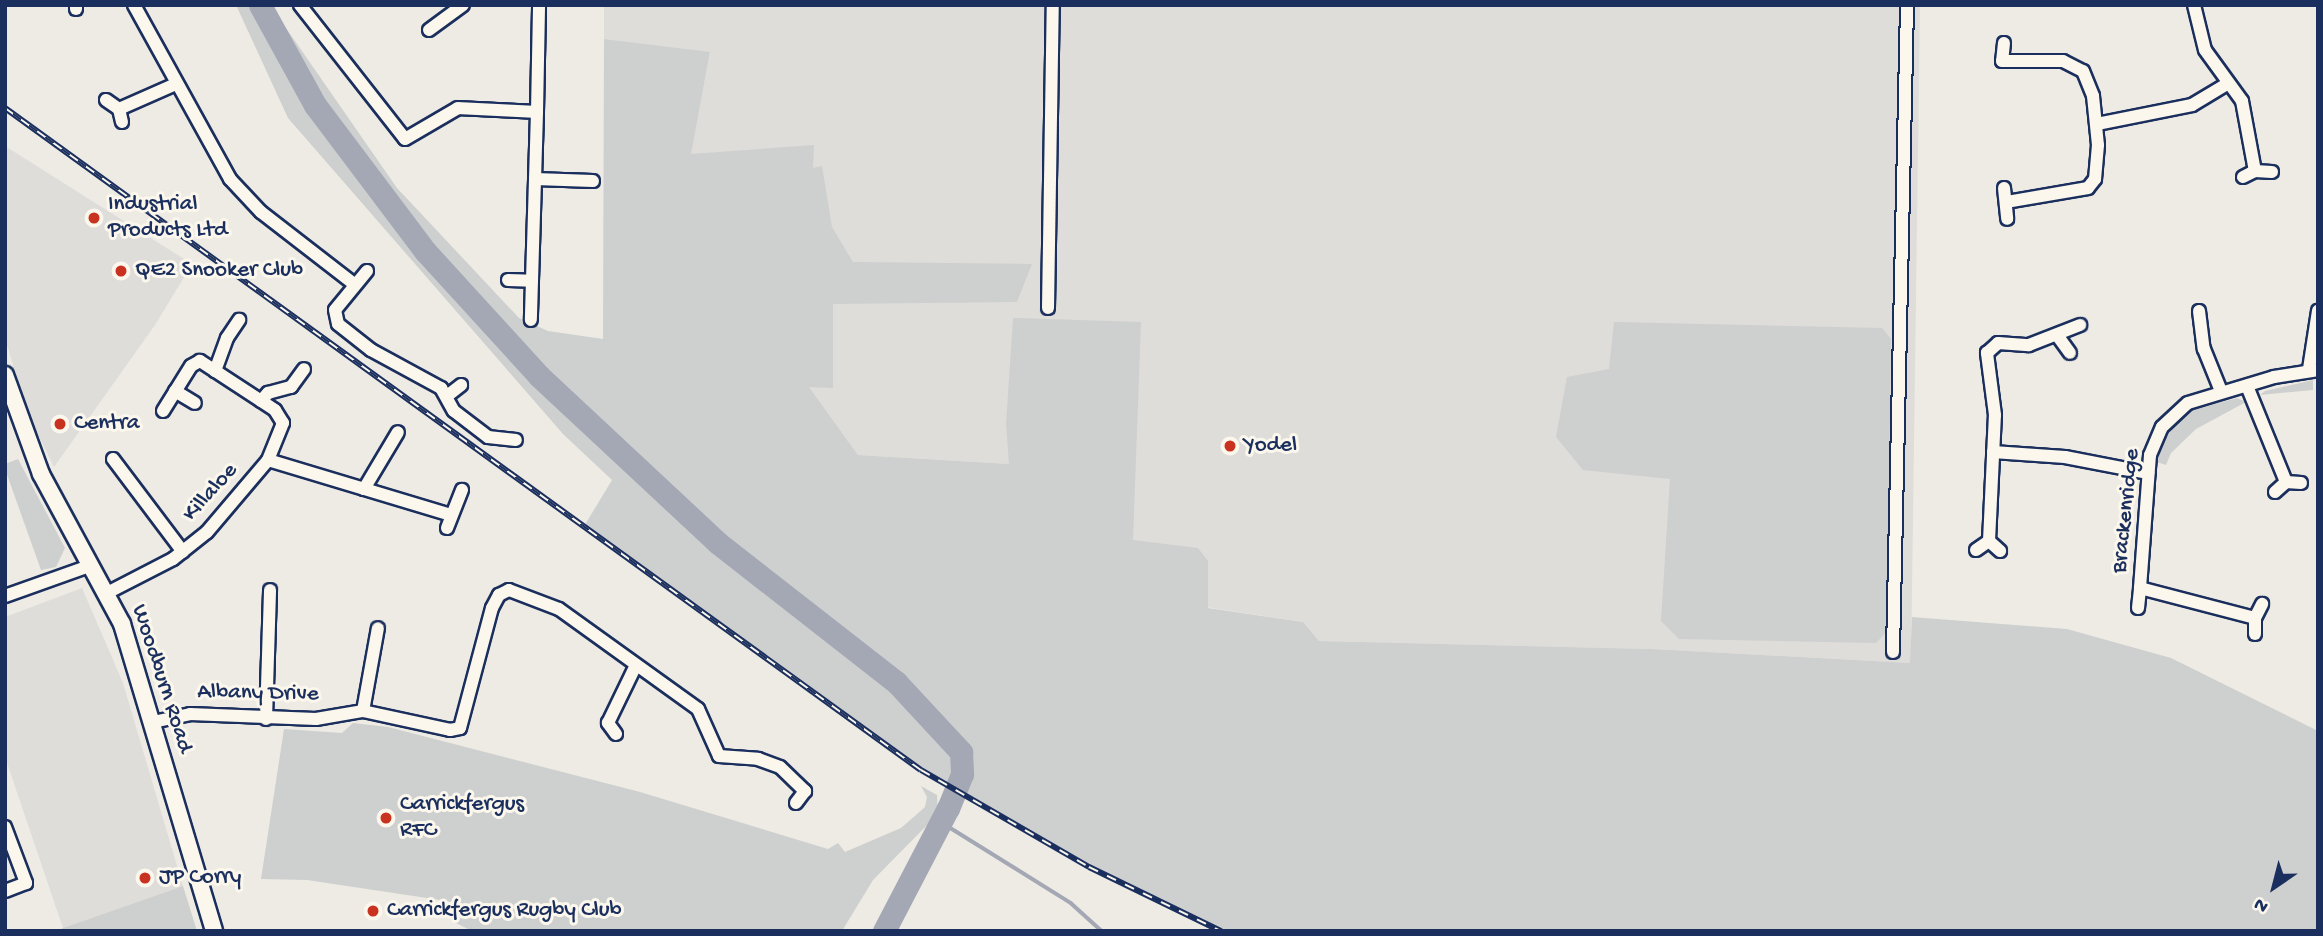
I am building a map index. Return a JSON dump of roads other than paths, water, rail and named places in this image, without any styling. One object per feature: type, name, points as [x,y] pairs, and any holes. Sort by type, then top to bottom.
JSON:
[{"type":"street","points":[[134,5],[224,171],[244,195],[354,284]]},
{"type":"street","points":[[300,5],[405,139],[458,108],[537,112]]},
{"type":"street","points":[[429,30],[444,11],[463,5]]},
{"type":"street","points":[[531,320],[539,5]]},
{"type":"street","points":[[1048,308],[1053,5]]},
{"type":"street","points":[[1893,652],[1907,5]]},
{"type":"street","points":[[2194,5],[2196,28],[2205,50],[2227,84],[2242,101],[2247,116],[2249,174],[2272,172]]},
{"type":"street","points":[[2004,43],[2002,61],[2074,64],[2089,82],[2097,124],[2098,164],[2088,188],[2007,202]]},
{"type":"street","points":[[119,109],[176,84]]},
{"type":"street","points":[[2097,124],[2192,105],[2227,84]]},
{"type":"street","points":[[106,100],[119,109],[122,122]]},
{"type":"street","points":[[535,179],[593,181]]},
{"type":"street","points":[[2004,188],[2007,219]]},
{"type":"street","points":[[367,271],[335,310],[338,324],[371,350],[428,380],[447,396],[454,411],[481,432],[500,442],[516,440]]},
{"type":"street","points":[[508,280],[532,281]]},
{"type":"street","points":[[2199,311],[2204,349],[2221,391]]},
{"type":"street","name":"Brackenridge","points":[[2138,608],[2148,473],[2153,445],[2169,418],[2188,403],[2221,391],[2314,370],[2318,311]]},
{"type":"street","points":[[163,411],[194,362],[215,371],[226,338],[239,320]]},
{"type":"street","points":[[1989,541],[1995,415],[1987,353],[1998,343],[2029,345],[2080,326]]},
{"type":"street","points":[[2057,335],[2070,353]]},
{"type":"street","points":[[261,401],[268,393],[291,387],[304,369]]},
{"type":"street","name":"Killaloe","points":[[107,593],[183,552],[207,532],[268,460],[283,420],[261,401],[215,371]]},
{"type":"street","name":"Woodburn Road","points":[[5,375],[31,452],[107,593],[126,634],[214,931]]},
{"type":"street","points":[[447,396],[461,384]]},
{"type":"street","points":[[2247,386],[2286,482]]},
{"type":"street","points":[[175,391],[195,402]]},
{"type":"street","points":[[364,489],[397,432]]},
{"type":"street","points":[[1993,452],[2065,457],[2148,473]]},
{"type":"street","name":"Killaloe","points":[[113,459],[183,552]]},
{"type":"street","name":"Killaloe","points":[[268,460],[364,489],[449,522],[462,490]]},
{"type":"street","points":[[2275,492],[2286,482],[2301,483]]},
{"type":"street","points":[[1976,550],[1989,541]]},
{"type":"street","points":[[1989,541],[2000,551]]},
{"type":"street","points":[[5,596],[92,565]]},
{"type":"street","name":"Brackenridge","points":[[2140,588],[2255,618]]},
{"type":"street","points":[[266,719],[270,590]]},
{"type":"street","name":"Albany Drive","points":[[153,722],[190,714],[316,719],[363,711],[450,730],[460,728],[492,608],[499,595],[509,590],[559,609],[702,713],[719,756],[773,763],[809,787],[796,803]]},
{"type":"street","points":[[2255,634],[2255,618],[2262,604]]},
{"type":"street","points":[[363,711],[378,628]]},
{"type":"street","points":[[607,725],[636,665]]},
{"type":"street","points":[[5,827],[30,881],[5,891]]},
{"type":"waterway","points":[[260,5],[315,105],[425,251],[539,376],[718,543],[896,682],[961,752],[962,774],[948,808],[884,931]]},
{"type":"waterway","points":[[941,822],[1071,903],[1102,931]]},
{"type":"railway","points":[[5,108],[921,770],[1089,867],[1221,931]]},
{"type":"place","name":"Industrial Products Ltd","points":[[94,218]]},
{"type":"place","name":"QE2 Snooker Club","points":[[121,271]]},
{"type":"place","name":"Centra","points":[[60,424]]},
{"type":"place","name":"Yodel","points":[[1230,446]]},
{"type":"place","name":"Carrickfergus RFC","points":[[386,818]]},
{"type":"place","name":"JP Corry","points":[[145,878]]},
{"type":"place","name":"Carrickfergus Rugby Club","points":[[373,911]]}]
